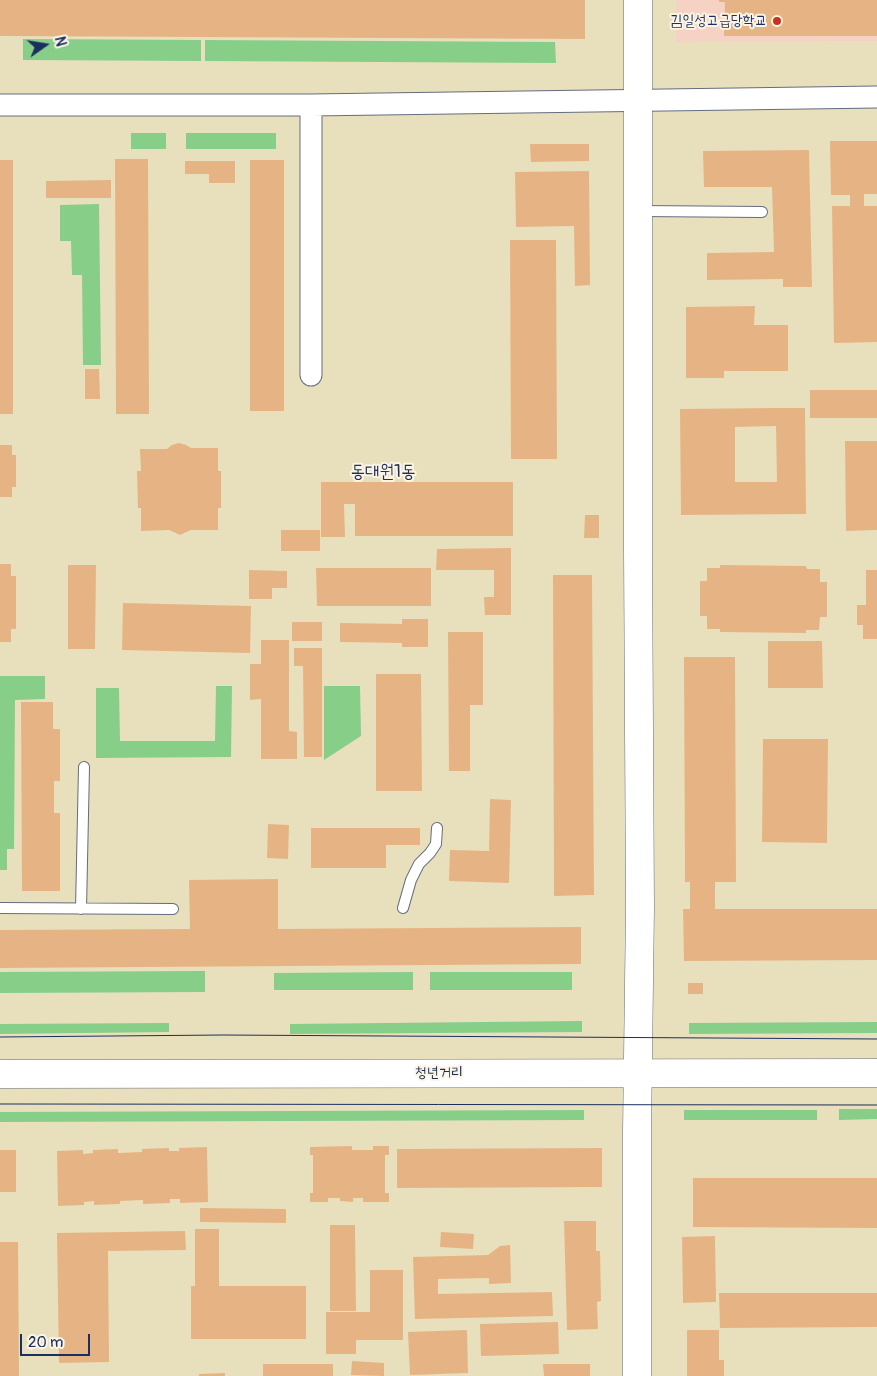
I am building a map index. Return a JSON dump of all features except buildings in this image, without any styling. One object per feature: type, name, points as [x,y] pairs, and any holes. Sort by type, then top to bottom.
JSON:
[{"type":"main road","points":[[637,1376],[637,1132],[640,908],[638,0]]},
{"type":"main road","name":"청년거리","points":[[0,1074],[877,1072]]},
{"type":"street","points":[[0,105],[311,105],[877,97]]},
{"type":"street","points":[[311,105],[311,375]]},
{"type":"lane","points":[[639,210],[762,212]]},
{"type":"lane","points":[[81,909],[84,767]]},
{"type":"lane","points":[[403,908],[411,880],[419,864],[436,844],[437,828]]},
{"type":"lane","points":[[0,908],[173,909]]},
{"type":"shaded area","name":"김일성고급당학교","points":[[676,0],[877,0],[877,41],[676,42]]},
{"type":"green space","points":[[23,39],[201,40],[201,61],[23,60]]},
{"type":"green space","points":[[205,40],[555,42],[556,63],[205,61]]},
{"type":"green space","points":[[131,133],[166,133],[166,149],[131,149]]},
{"type":"green space","points":[[186,133],[276,133],[276,149],[186,149]]},
{"type":"green space","points":[[99,204],[101,365],[83,365],[82,275],[72,275],[71,241],[60,241],[60,205]]},
{"type":"green space","points":[[0,676],[45,676],[45,699],[15,700],[14,849],[7,849],[7,870],[0,870]]},
{"type":"green space","points":[[216,686],[232,686],[231,757],[96,758],[96,688],[119,688],[120,741],[215,741]]},
{"type":"green space","points":[[324,686],[360,686],[361,736],[324,760]]},
{"type":"green space","points":[[205,971],[205,992],[0,993],[0,972]]},
{"type":"green space","points":[[413,972],[413,990],[274,990],[274,973]]},
{"type":"green space","points":[[430,972],[572,972],[572,990],[430,990]]},
{"type":"green space","points":[[582,1021],[582,1032],[290,1034],[290,1024]]},
{"type":"green space","points":[[877,1022],[877,1033],[689,1034],[689,1023]]},
{"type":"green space","points":[[169,1023],[169,1032],[0,1034],[0,1024]]},
{"type":"green space","points":[[839,1109],[877,1109],[877,1119],[839,1120]]},
{"type":"green space","points":[[584,1110],[584,1120],[0,1122],[0,1112]]},
{"type":"green space","points":[[684,1110],[817,1110],[817,1120],[684,1120]]},
{"type":"tram line","points":[[0,1037],[223,1035],[877,1039]]},
{"type":"tram line","points":[[0,1104],[877,1105]]},
{"type":"place","name":"김일성고급당학교","points":[[777,21]]},
{"type":"district","name":"동대원1동","points":[[383,472]]}]
